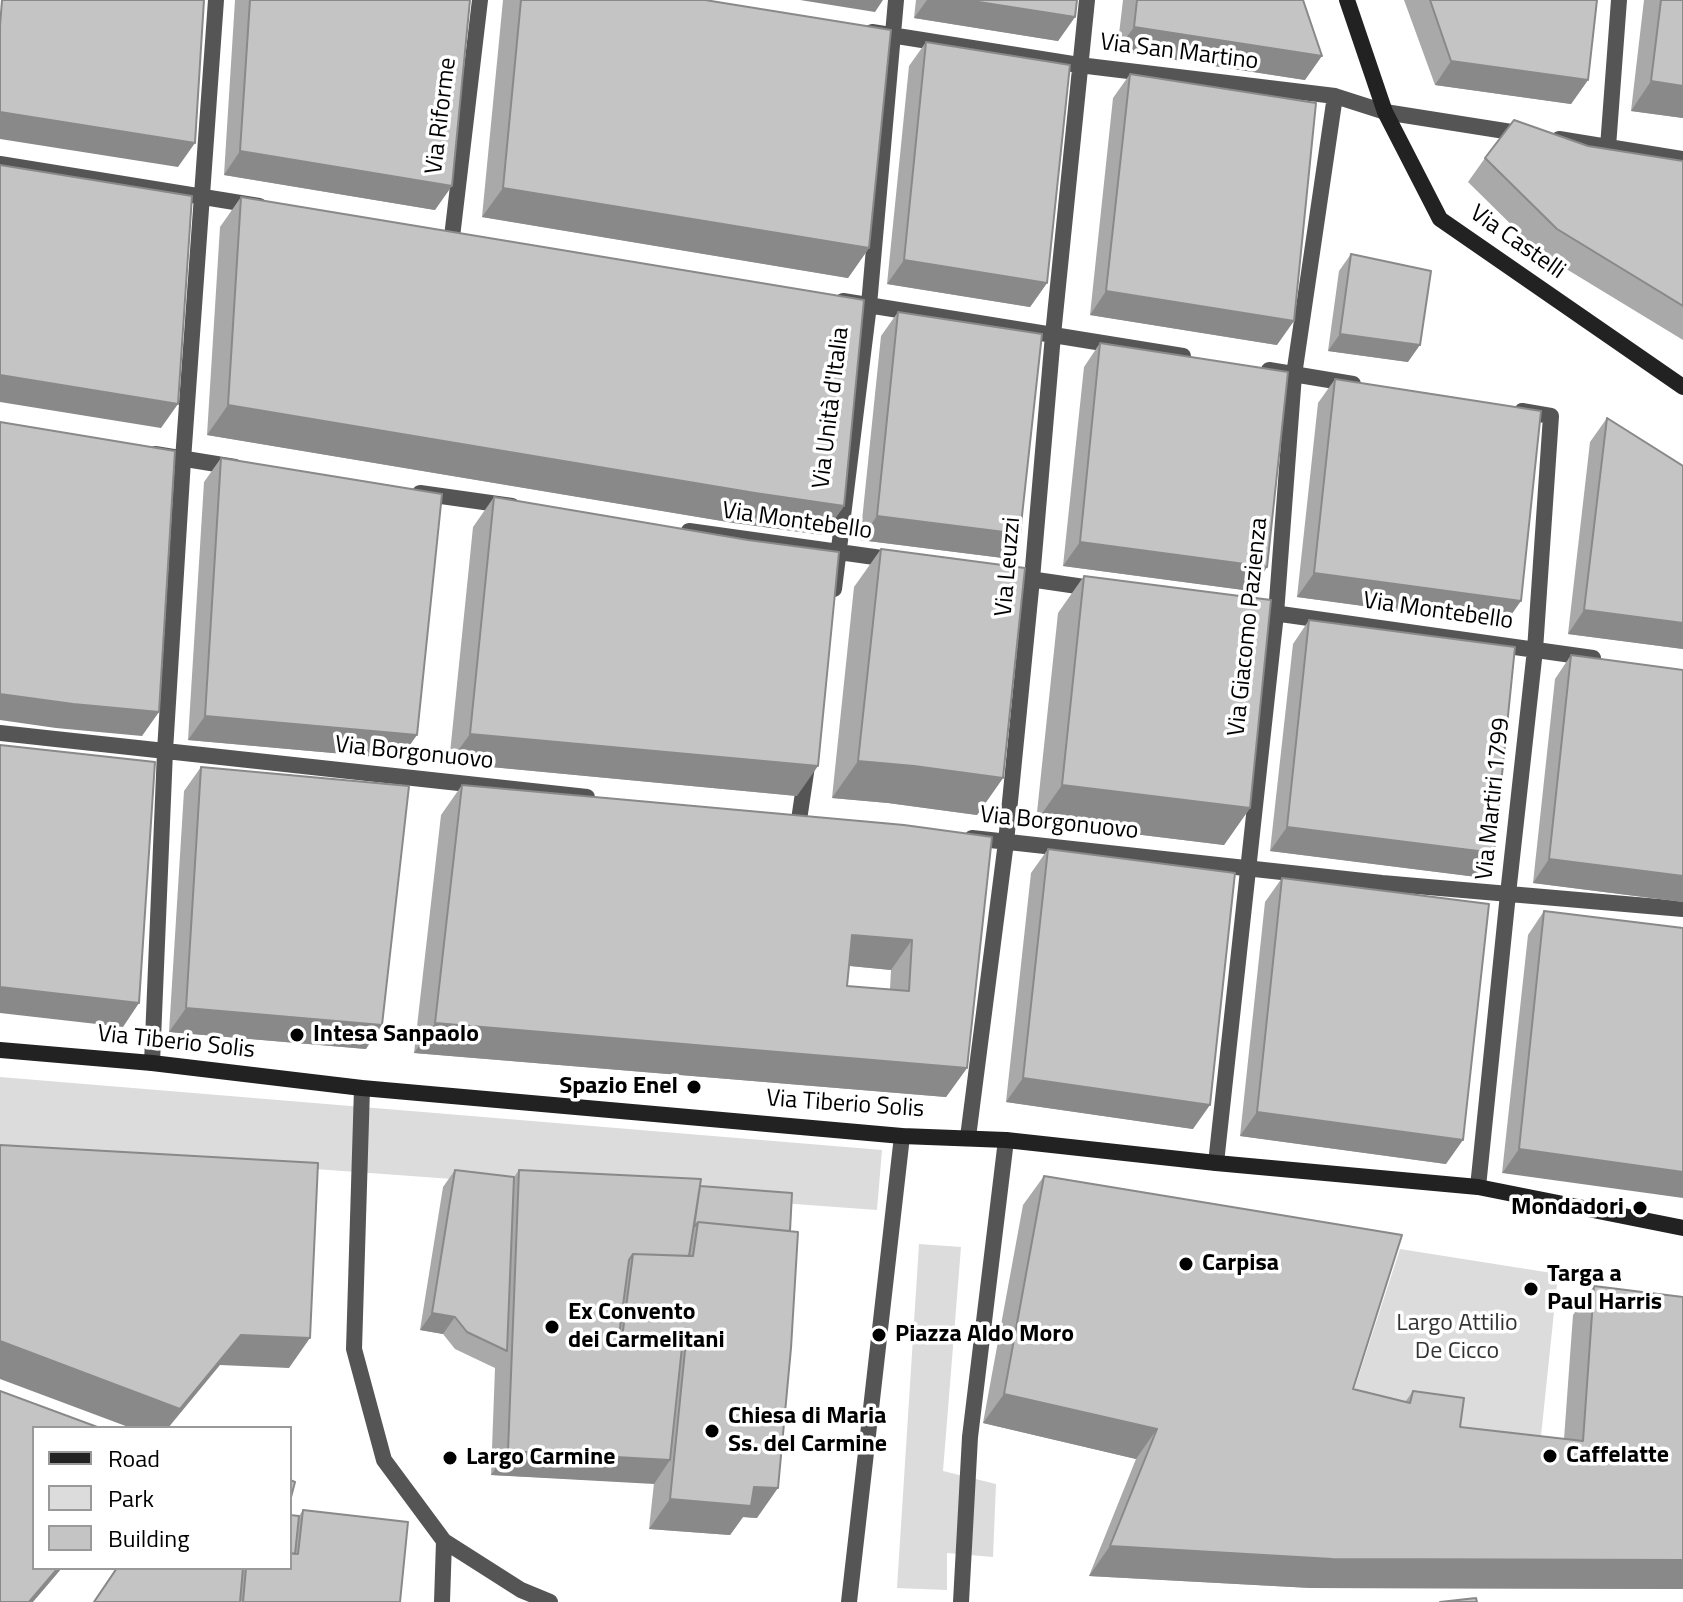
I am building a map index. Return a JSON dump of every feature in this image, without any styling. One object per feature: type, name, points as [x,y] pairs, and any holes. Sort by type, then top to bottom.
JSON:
[{"type":"street","points":[[152,1063],[165,751],[216,0]]},
{"type":"street","name":"Via Riforme","points":[[452,237],[480,0]]},
{"type":"street","name":"Via Unità d'Italia","points":[[833,599],[869,305],[896,0]]},
{"type":"street","name":"Via Leuzzi","points":[[968,1137],[1006,842],[1087,0]]},
{"type":"street","name":"Via Castelli","points":[[1347,0],[1385,112],[1440,219],[1683,387]]},
{"type":"street","points":[[1608,147],[1619,0]]},
{"type":"street","name":"Via San Martino","points":[[863,30],[1079,65],[1335,96],[1385,112],[1683,159]]},
{"type":"street","name":"Via Giacomo Pazienza","points":[[1216,1163],[1276,614],[1294,375],[1335,96]]},
{"type":"street","points":[[0,164],[280,209]]},
{"type":"street","points":[[822,297],[1204,360]]},
{"type":"street","points":[[1249,367],[1370,387]]},
{"type":"street","name":"Via Martiri 1799","points":[[1478,1187],[1535,650],[1551,416],[1505,408]]},
{"type":"street","points":[[137,451],[245,468]]},
{"type":"street","points":[[402,490],[527,508]]},
{"type":"street","name":"Via Montebello","points":[[668,528],[914,563]]},
{"type":"street","points":[[988,573],[1108,590]]},
{"type":"street","name":"Via Montebello","points":[[1230,607],[1609,660]]},
{"type":"street","name":"Via Borgonuovo","points":[[0,733],[609,799]]},
{"type":"street","points":[[799,820],[809,757]]},
{"type":"street","name":"Via Borgonuovo","points":[[962,837],[1247,868],[1683,909]]},
{"type":"street","name":"Via Tiberio Solis","points":[[0,1050],[152,1063],[362,1088],[902,1136],[1006,1140],[1478,1187],[1683,1228]]},
{"type":"street","points":[[362,1088],[354,1349],[384,1460],[444,1541],[521,1590],[550,1602]]},
{"type":"street","points":[[849,1602],[902,1136]]},
{"type":"street","points":[[961,1602],[970,1437],[1006,1140]]},
{"type":"street","points":[[442,1602],[444,1541]]},
{"type":"green space","points":[[0,1077],[882,1150],[877,1210],[0,1146]]},
{"type":"green space","points":[[919,1244],[961,1247],[943,1471],[996,1484],[993,1557],[947,1553],[947,1590],[897,1588]]},
{"type":"green space","name":"Largo Attilio De Cicco","points":[[1400,1249],[1558,1274],[1539,1455],[1352,1396]]},
{"type":"building","points":[[2,0],[204,0],[195,143],[0,112]]},
{"type":"building","points":[[250,0],[470,0],[452,186],[240,151]]},
{"type":"building","points":[[521,0],[705,0],[891,30],[869,248],[503,188]]},
{"type":"building","points":[[966,0],[1077,0],[1075,17]]},
{"type":"building","points":[[1137,0],[1303,0],[1322,56],[1134,27]]},
{"type":"building","points":[[1430,0],[1597,0],[1588,80],[1451,61]]},
{"type":"building","points":[[1661,0],[1683,0],[1683,86],[1651,81]]},
{"type":"building","points":[[926,42],[1070,65],[1047,283],[904,260]]},
{"type":"building","points":[[1130,74],[1316,103],[1294,321],[1106,291]]},
{"type":"building","points":[[1514,120],[1588,146],[1683,161],[1683,306],[1557,229],[1485,158]]},
{"type":"building","points":[[0,165],[192,196],[178,404],[0,375]]},
{"type":"building","points":[[241,197],[864,300],[844,506],[228,405]]},
{"type":"building","points":[[1351,254],[1431,271],[1420,345],[1340,334]]},
{"type":"building","points":[[898,312],[1042,334],[1020,534],[877,516]]},
{"type":"building","points":[[1100,343],[1288,372],[1267,567],[1080,542]]},
{"type":"building","points":[[1335,379],[1541,411],[1521,601],[1314,573]]},
{"type":"building","points":[[1607,418],[1683,466],[1683,623],[1584,610]]},
{"type":"building","points":[[0,422],[175,451],[159,712],[0,694]]},
{"type":"building","points":[[221,458],[442,494],[417,735],[205,716]]},
{"type":"building","points":[[494,497],[748,540],[839,552],[818,766],[470,734]]},
{"type":"building","points":[[881,549],[1025,568],[1003,778],[858,761]]},
{"type":"building","points":[[1084,576],[1271,600],[1250,808],[1062,785]]},
{"type":"building","points":[[1309,620],[1515,647],[1494,853],[1287,827]]},
{"type":"building","points":[[1571,655],[1683,670],[1683,876],[1549,859]]},
{"type":"building","points":[[0,745],[155,762],[139,1003],[0,987]]},
{"type":"building","points":[[201,767],[409,786],[382,1025],[186,1008]]},
{"type":"building","points":[[462,785],[904,825],[992,837],[967,1068],[435,1023]],"holes":[[[852,935],[912,940],[909,991],[847,986]]]},
{"type":"building","points":[[1048,849],[1235,873],[1210,1105],[1023,1078]]},
{"type":"building","points":[[1282,878],[1489,904],[1463,1140],[1257,1112]]},
{"type":"building","points":[[1544,911],[1683,928],[1683,1172],[1519,1149]]},
{"type":"building","points":[[0,1145],[318,1163],[310,1338],[241,1335],[180,1409],[0,1341]]},
{"type":"building","points":[[455,1170],[514,1177],[507,1351],[467,1332],[455,1317],[432,1313]]},
{"type":"building","name":"Ex Convento dei Carmelitani","points":[[519,1170],[701,1179],[689,1256],[633,1254],[629,1260],[618,1343],[682,1347],[670,1460],[508,1451]]},
{"type":"building","points":[[1044,1176],[1402,1235],[1353,1389],[1410,1403],[1413,1391],[1464,1398],[1460,1427],[1583,1441],[1594,1286],[1683,1297],[1683,1560],[1332,1559],[1110,1546],[1157,1429],[1004,1394]]},
{"type":"building","points":[[700,1186],[792,1193],[790,1231],[698,1222],[694,1227]]},
{"type":"building","name":"Chiesa di Maria Ss. del Carmine","points":[[698,1222],[798,1232],[778,1488],[754,1487],[751,1506],[670,1499],[686,1341],[622,1338],[633,1254],[693,1256]]},
{"type":"building","points":[[0,1391],[95,1426],[32,1426],[32,1570],[56,1570],[29,1602],[0,1602]]},
{"type":"building","points":[[303,1510],[408,1522],[400,1602],[243,1602],[246,1570],[292,1570],[292,1553],[298,1554]]},
{"type":"building","points":[[292,1515],[299,1516],[295,1554],[292,1553]]},
{"type":"building","points":[[116,1570],[243,1570],[240,1602],[94,1602]]},
{"type":"building","points":[[1476,1598],[1477,1602],[1440,1602]]},
{"type":"place","name":"Intesa Sanpaolo","points":[[297,1035]]},
{"type":"place","name":"Spazio Enel","points":[[694,1087]]},
{"type":"place","name":"Mondadori","points":[[1640,1208]]},
{"type":"place","name":"Carpisa","points":[[1186,1264]]},
{"type":"place","name":"Targa a Paul Harris","points":[[1531,1289]]},
{"type":"place","name":"Ex Convento dei Carmelitani","points":[[552,1327]]},
{"type":"place","name":"Piazza Aldo Moro","points":[[879,1335]]},
{"type":"place","name":"Chiesa di Maria Ss. del Carmine","points":[[712,1431]]},
{"type":"place","name":"Caffelatte","points":[[1550,1456]]},
{"type":"place","name":"Largo Carmine","points":[[450,1458]]}]
